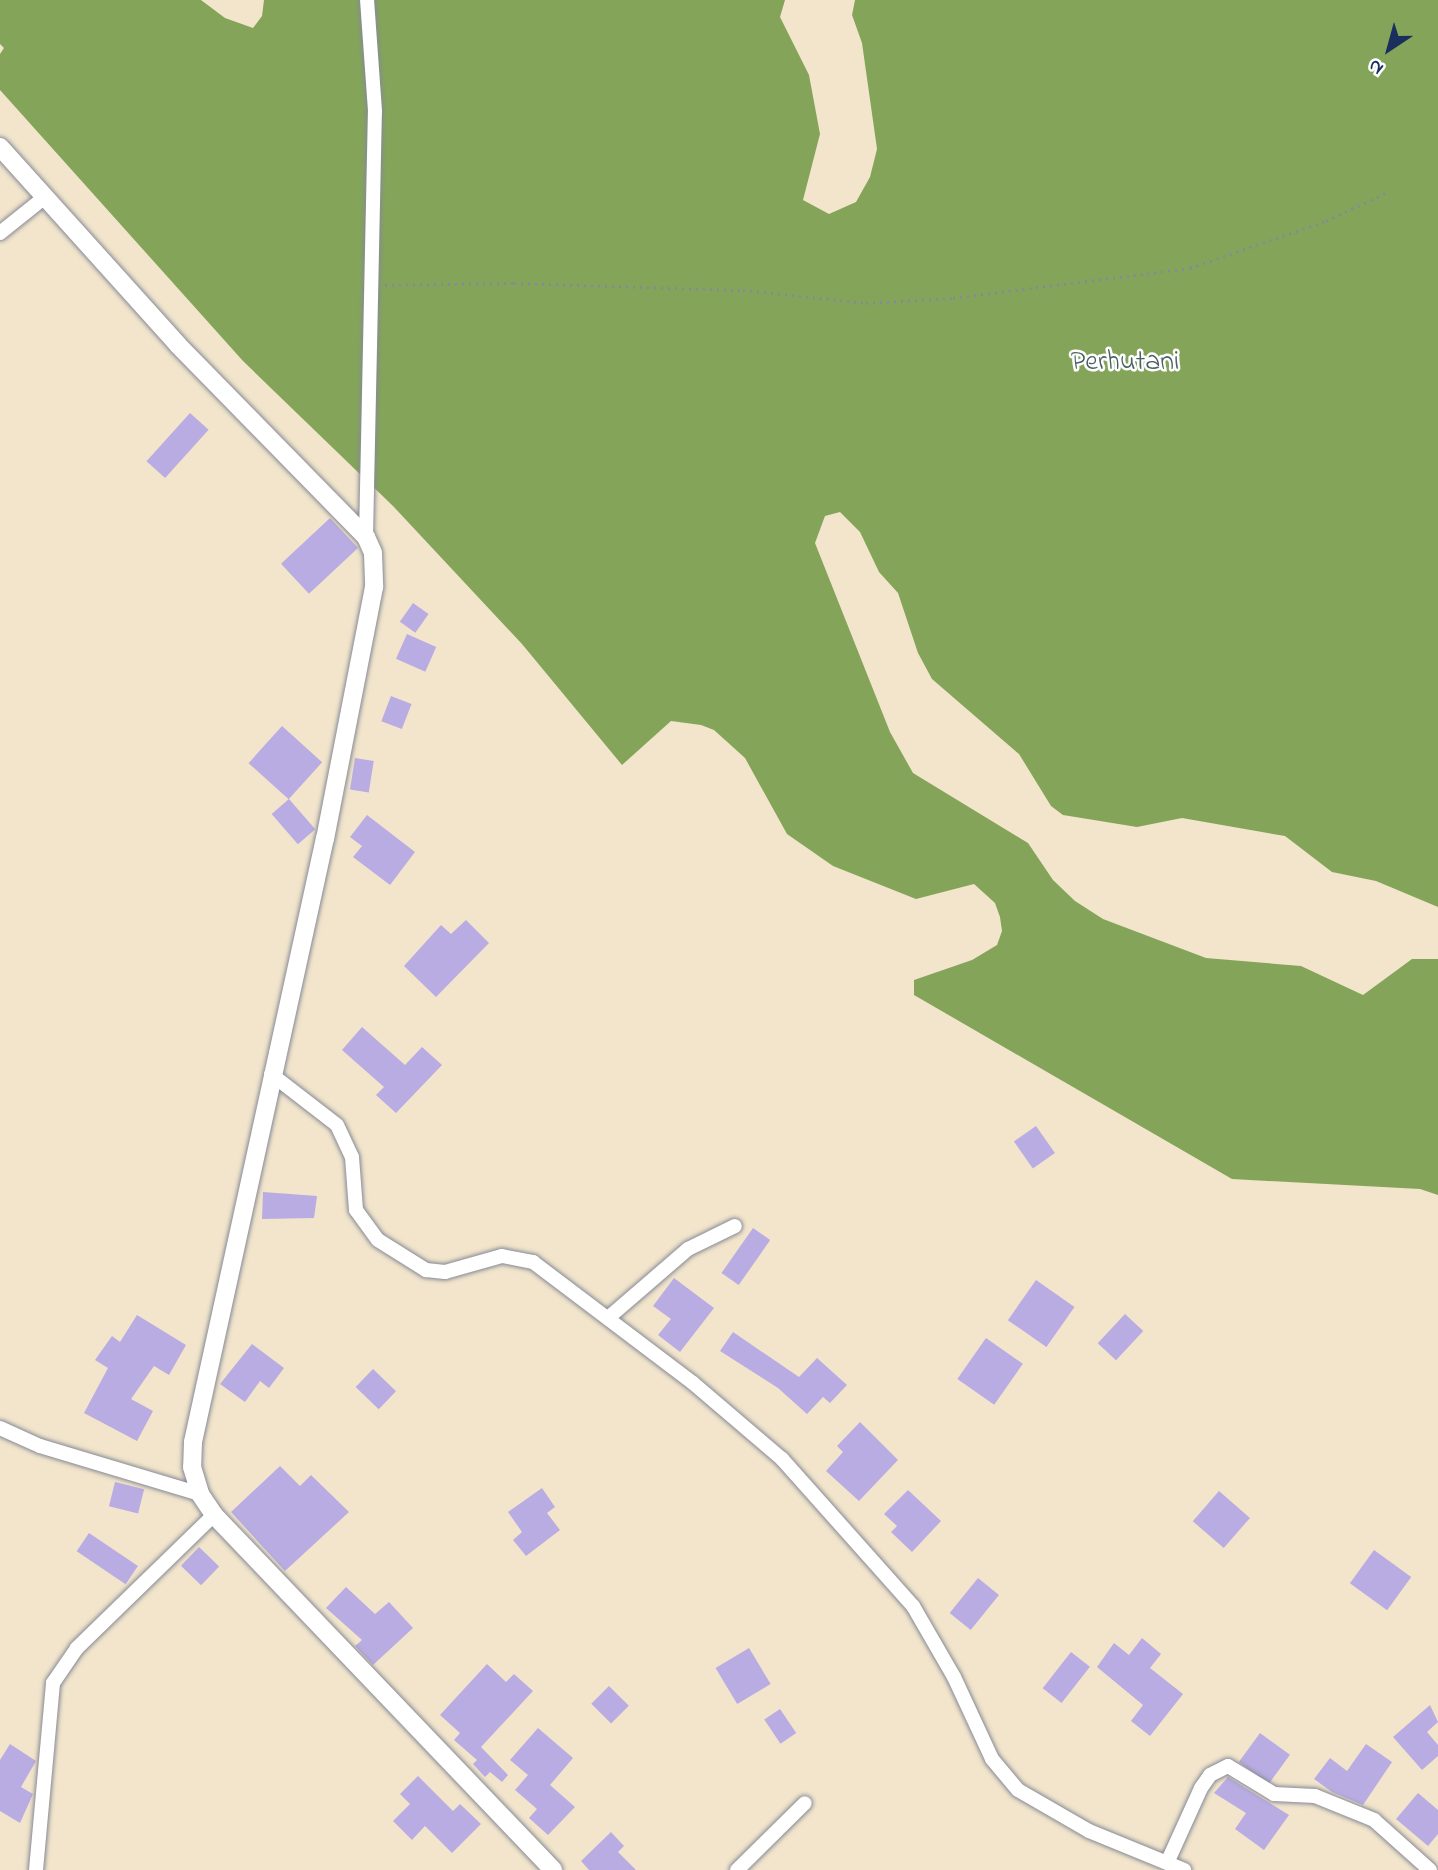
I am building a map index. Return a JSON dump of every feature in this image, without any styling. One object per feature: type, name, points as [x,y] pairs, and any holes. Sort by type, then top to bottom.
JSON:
[{"type":"street","points":[[366,537],[368,285],[374,72],[367,0]]},
{"type":"street","points":[[0,147],[178,345],[366,537],[373,553],[374,587],[325,838],[271,1074],[193,1441],[192,1467],[200,1493],[214,1515],[553,1870]]},
{"type":"street","points":[[0,233],[44,197]]},
{"type":"street","points":[[271,1074],[337,1125],[352,1157],[356,1210],[388,1247],[426,1270],[445,1272],[519,1256],[608,1318],[782,1459],[913,1606],[949,1666],[992,1759],[1018,1790],[1089,1831],[1184,1870]]},
{"type":"street","points":[[608,1318],[641,1294],[688,1249],[735,1226]]},
{"type":"street","points":[[0,1428],[40,1446],[200,1493]]},
{"type":"street","points":[[37,1870],[53,1683],[77,1648],[214,1515]]},
{"type":"street","points":[[1167,1863],[1201,1788],[1210,1775],[1228,1766],[1274,1794],[1315,1796],[1374,1820],[1430,1870]]},
{"type":"street","points":[[737,1870],[805,1803]]},
{"type":"path","points":[[368,285],[514,283],[729,290],[866,303],[953,298],[1166,274],[1209,264],[1326,221],[1388,192]]},
{"type":"green space","name":"Perhutani","points":[[0,0],[201,0],[225,18],[253,28],[262,16],[264,0],[785,0],[780,17],[809,75],[820,134],[803,200],[829,214],[856,202],[870,177],[877,149],[862,43],[852,15],[855,0],[1438,0],[1438,907],[1376,881],[1332,872],[1285,836],[1182,818],[1137,827],[1063,815],[1051,806],[1019,754],[932,679],[918,653],[898,593],[879,572],[860,532],[840,512],[825,516],[815,543],[890,732],[913,773],[1028,843],[1053,880],[1075,901],[1103,919],[1206,958],[1301,966],[1363,995],[1412,959],[1438,959],[1438,1195],[1420,1189],[1232,1179],[914,995],[914,980],[972,960],[997,945],[1002,931],[995,903],[974,884],[916,899],[833,866],[787,834],[745,758],[714,730],[701,725],[671,721],[622,765],[522,644],[393,506],[243,361],[0,90],[0,54],[4,48],[0,44]]},
{"type":"building","points":[[190,413],[209,430],[165,478],[147,461]]},
{"type":"building","points":[[330,518],[358,548],[309,594],[281,564]]},
{"type":"building","points":[[413,603],[429,614],[415,633],[400,622]]},
{"type":"building","points":[[407,634],[436,647],[425,672],[396,659]]},
{"type":"building","points":[[391,696],[412,704],[402,729],[381,721]]},
{"type":"building","points":[[282,726],[322,762],[289,799],[249,763]]},
{"type":"building","points":[[355,758],[374,761],[369,793],[350,790]]},
{"type":"building","points":[[289,799],[315,829],[298,844],[272,814]]},
{"type":"building","points":[[367,815],[415,852],[390,885],[353,857],[362,846],[350,837]]},
{"type":"building","points":[[466,920],[489,943],[436,997],[404,966],[441,925],[451,934]]},
{"type":"building","points":[[362,1027],[405,1065],[422,1047],[442,1065],[396,1113],[376,1095],[384,1087],[342,1050]]},
{"type":"building","points":[[1036,1126],[1055,1153],[1033,1169],[1014,1141]]},
{"type":"building","points":[[263,1192],[317,1196],[314,1218],[262,1219]]},
{"type":"building","points":[[753,1228],[770,1240],[739,1285],[721,1273]]},
{"type":"building","points":[[674,1278],[714,1308],[680,1352],[658,1335],[671,1319],[653,1306]]},
{"type":"building","points":[[1036,1280],[1075,1307],[1046,1347],[1008,1320]]},
{"type":"building","points":[[1125,1314],[1143,1331],[1116,1360],[1098,1343]]},
{"type":"building","points":[[137,1315],[186,1345],[169,1375],[154,1366],[131,1399],[153,1411],[137,1441],[84,1413],[108,1368],[95,1360],[112,1336],[120,1342]]},
{"type":"building","points":[[733,1332],[799,1377],[817,1358],[847,1385],[830,1403],[823,1397],[807,1414],[778,1388],[720,1351]]},
{"type":"building","points":[[986,1338],[1023,1364],[994,1405],[957,1379]]},
{"type":"building","points":[[252,1344],[284,1368],[269,1388],[260,1381],[245,1402],[220,1384]]},
{"type":"building","points":[[373,1369],[396,1391],[379,1409],[356,1387]]},
{"type":"building","points":[[860,1422],[898,1460],[859,1501],[826,1471],[843,1452],[837,1446]]},
{"type":"building","points":[[280,1466],[300,1486],[311,1475],[349,1512],[285,1571],[231,1512]]},
{"type":"building","points":[[115,1482],[144,1489],[138,1514],[109,1506]]},
{"type":"building","points":[[542,1488],[555,1507],[547,1513],[560,1530],[526,1556],[513,1540],[522,1532],[508,1512]]},
{"type":"building","points":[[908,1490],[941,1521],[912,1552],[891,1532],[897,1526],[884,1514]]},
{"type":"building","points":[[1219,1491],[1250,1518],[1224,1548],[1193,1521]]},
{"type":"building","points":[[89,1533],[138,1566],[126,1584],[77,1551]]},
{"type":"building","points":[[199,1547],[219,1566],[201,1585],[181,1566]]},
{"type":"building","points":[[1374,1550],[1411,1577],[1387,1610],[1350,1583]]},
{"type":"building","points":[[978,1578],[999,1595],[971,1630],[950,1613]]},
{"type":"building","points":[[346,1587],[375,1614],[389,1602],[413,1628],[373,1665],[355,1646],[362,1640],[326,1608]]},
{"type":"building","points":[[1142,1638],[1161,1654],[1150,1668],[1183,1694],[1150,1736],[1131,1721],[1143,1705],[1097,1667],[1114,1643],[1129,1655]]},
{"type":"building","points":[[749,1648],[771,1684],[737,1704],[716,1668]]},
{"type":"building","points":[[1071,1652],[1090,1667],[1062,1703],[1043,1688]]},
{"type":"building","points":[[487,1664],[506,1682],[514,1674],[533,1691],[481,1747],[508,1775],[502,1782],[490,1772],[485,1777],[473,1764],[477,1760],[454,1740],[460,1733],[440,1715]]},
{"type":"building","points":[[609,1686],[629,1706],[611,1723],[591,1704]]},
{"type":"building","points":[[1430,1705],[1438,1722],[1427,1732],[1438,1745],[1438,1756],[1422,1770],[1393,1737]]},
{"type":"building","points":[[780,1709],[796,1733],[780,1744],[764,1720]]},
{"type":"building","points":[[538,1728],[573,1758],[550,1785],[575,1807],[548,1835],[529,1818],[537,1809],[515,1790],[528,1775],[510,1760]]},
{"type":"building","points":[[1260,1733],[1290,1755],[1269,1784],[1239,1762]]},
{"type":"building","points":[[10,1744],[36,1761],[21,1787],[33,1794],[20,1823],[0,1811],[0,1760]]},
{"type":"building","points":[[1366,1744],[1392,1762],[1363,1805],[1332,1792],[1314,1779],[1330,1758],[1347,1771]]},
{"type":"building","points":[[418,1776],[453,1811],[460,1804],[481,1824],[452,1853],[425,1826],[412,1840],[393,1821],[410,1804],[400,1794]]},
{"type":"building","points":[[1228,1777],[1289,1815],[1264,1850],[1235,1829],[1246,1813],[1214,1793]]},
{"type":"building","points":[[1418,1793],[1438,1810],[1438,1834],[1428,1846],[1396,1819]]},
{"type":"building","points":[[611,1832],[624,1846],[618,1852],[636,1870],[589,1870],[581,1861]]}]
